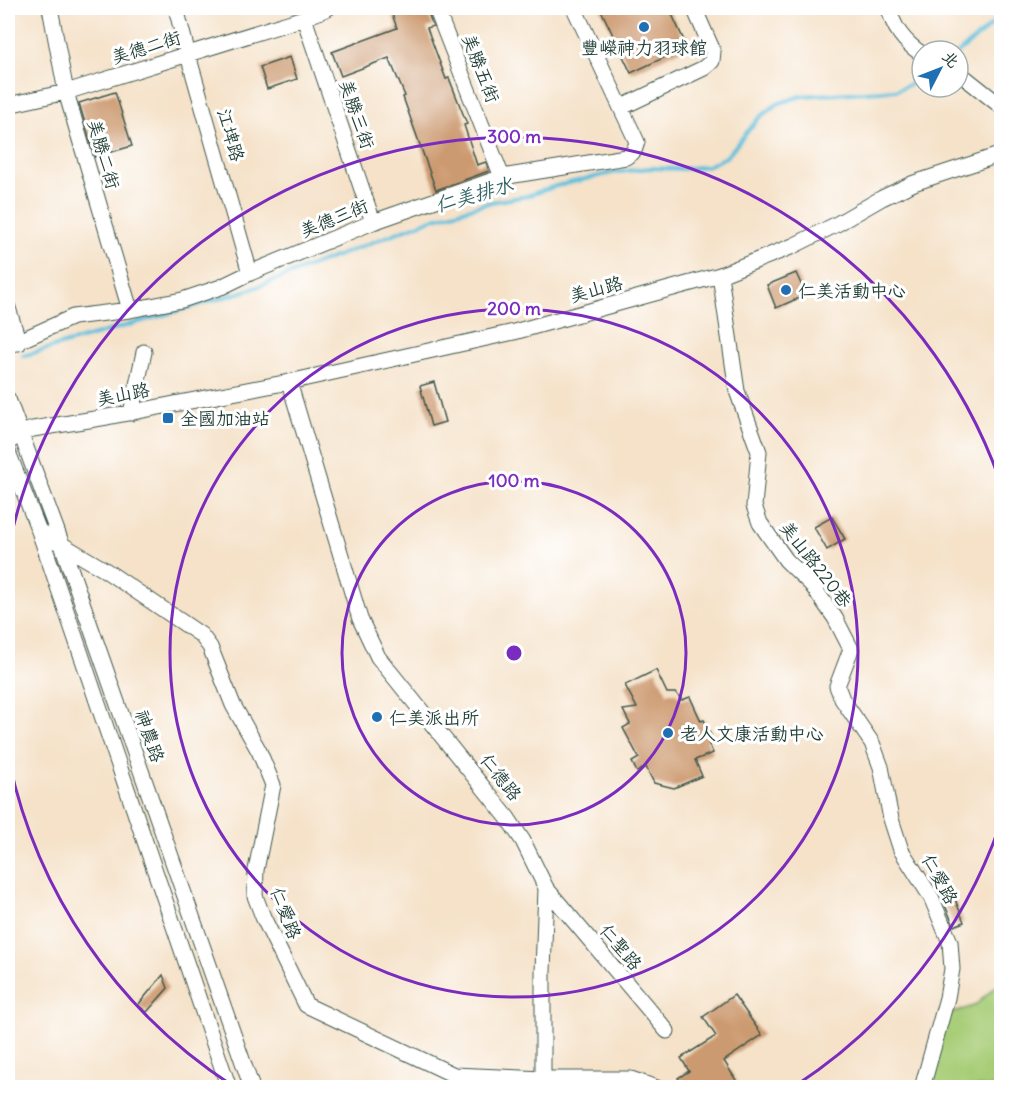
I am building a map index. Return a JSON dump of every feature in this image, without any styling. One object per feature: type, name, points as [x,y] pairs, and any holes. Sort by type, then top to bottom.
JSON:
[{"type":"street","name":"美勝二街","points":[[50,8],[66,92],[130,310]]},
{"type":"street","name":"江埤路","points":[[177,8],[188,55],[250,273]]},
{"type":"street","name":"美德二街","points":[[8,105],[66,92],[304,18],[328,8]]},
{"type":"street","name":"美勝五街","points":[[436,8],[502,177]]},
{"type":"street","points":[[574,8],[622,107],[704,68],[712,61],[713,51],[693,8]]},
{"type":"street","points":[[889,8],[892,21],[910,47]]},
{"type":"street","name":"美勝三街","points":[[304,18],[373,222]]},
{"type":"street","points":[[970,82],[1002,107]]},
{"type":"street","name":"美德三街","points":[[13,344],[74,317],[182,300],[221,287],[373,222],[502,177],[626,157],[634,151],[637,142],[622,107]]},
{"type":"street","name":"美山路","points":[[8,443],[20,433],[33,429],[289,382],[514,332],[720,275],[793,246],[914,183],[1002,154]]},
{"type":"street","name":"美山路220巷","points":[[720,275],[737,391],[759,452],[754,506],[760,523],[786,560],[811,584],[835,618],[851,649],[837,686],[842,699]]},
{"type":"street","points":[[8,308],[13,344]]},
{"type":"street","points":[[130,413],[144,352]]},
{"type":"street","name":"仁德路","points":[[289,382],[360,619],[378,657],[507,817],[523,841],[546,888],[543,1083]]},
{"type":"street","name":"神農路","points":[[8,399],[62,543],[252,1088]]},
{"type":"street","points":[[8,452],[39,531],[229,1088]]},
{"type":"street","name":"仁愛路","points":[[39,531],[62,543],[201,635],[210,646],[233,705],[259,751],[273,785],[256,870],[255,896],[306,1005],[454,1075],[543,1083],[631,1079],[657,1088]]},
{"type":"street","name":"仁愛路","points":[[842,699],[872,743],[881,767],[891,819],[901,850],[931,897],[950,942],[952,969],[947,998],[922,1088]]},
{"type":"street","name":"仁聖路","points":[[546,888],[667,1031]]},
{"type":"green space","points":[[1001,982],[1001,1087],[930,1088],[945,1015],[974,1006]]},
{"type":"building","points":[[409,8],[426,8],[433,26],[427,28],[446,79],[449,78],[467,124],[464,125],[477,165],[486,162],[489,171],[436,190],[403,97],[405,96],[389,58],[341,76],[332,52],[397,28],[392,14]]},
{"type":"building","name":"豐嶸神力羽球館","points":[[600,8],[669,8],[687,47],[631,73]]},
{"type":"building","points":[[290,57],[297,79],[267,89],[260,67]]},
{"type":"building","points":[[115,92],[132,146],[95,157],[79,103]]},
{"type":"building","name":"仁美活動中心","points":[[796,273],[806,295],[776,308],[767,285]]},
{"type":"building","points":[[434,382],[445,422],[431,426],[420,386]]},
{"type":"building","points":[[832,517],[845,539],[827,550],[814,527]]},
{"type":"building","name":"老人文康活動中心","points":[[656,670],[667,693],[676,693],[682,700],[690,697],[712,738],[707,740],[713,753],[695,760],[702,776],[674,788],[654,783],[646,767],[637,772],[632,762],[639,758],[623,728],[630,724],[623,710],[637,708],[625,685]]},
{"type":"building","points":[[955,899],[964,922],[954,926],[944,903]]},
{"type":"building","points":[[163,975],[168,988],[147,1012],[138,1005]]},
{"type":"building","points":[[734,995],[762,1035],[724,1061],[741,1088],[684,1088],[678,1078],[689,1071],[681,1058],[716,1036],[703,1017]]},
{"type":"waterway","name":"仁美排水","points":[[970,43],[1002,16]]},
{"type":"waterway","name":"仁美排水","points":[[23,356],[252,289],[432,219],[491,202],[527,196],[556,186],[612,173],[649,168],[682,169],[707,166],[726,157],[759,118],[777,104],[801,96],[897,90],[910,84]]},
{"type":"place","name":"豐嶸神力羽球館","points":[[644,27]]},
{"type":"place","name":"仁美活動中心","points":[[786,290]]},
{"type":"place","name":"全國加油站","points":[[168,418]]},
{"type":"place","name":"仁美派出所","points":[[377,717]]},
{"type":"place","name":"老人文康活動中心","points":[[668,733]]}]
